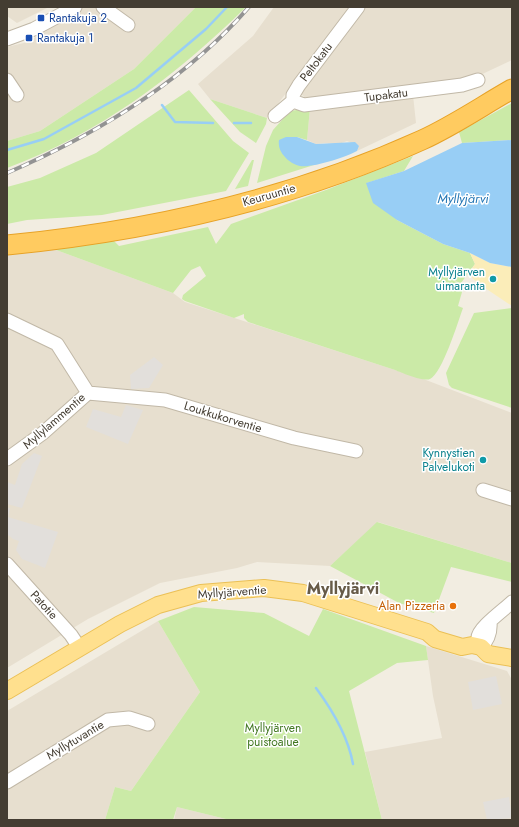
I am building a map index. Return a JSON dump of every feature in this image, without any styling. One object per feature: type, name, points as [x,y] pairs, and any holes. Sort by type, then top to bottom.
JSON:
[{"type":"highway","name":"Keuruuntie","points":[[7,245],[129,229],[228,207],[295,188],[367,163],[424,139],[512,89]]},
{"type":"main road","name":"Myllyjärventie","points":[[7,691],[79,647],[158,605],[201,593],[257,589],[303,593],[427,632],[436,639],[462,647],[491,645],[512,649]]},
{"type":"main road","name":"Myllyjärventie","points":[[477,646],[488,654],[512,658]]},
{"type":"street","points":[[7,39],[34,29],[75,7]]},
{"type":"street","points":[[103,7],[128,25]]},
{"type":"street","name":"Peltokatu","points":[[276,116],[293,100],[293,95],[298,84],[358,7]]},
{"type":"street","points":[[7,80],[17,95]]},
{"type":"street","name":"Tupakatu","points":[[293,100],[304,105],[462,85],[478,80]]},
{"type":"street","name":"Myllylammentie","points":[[7,320],[57,344],[88,394],[43,433],[7,459]]},
{"type":"street","name":"Loukkukorventie","points":[[88,394],[165,400],[294,438],[356,451]]},
{"type":"street","points":[[483,490],[512,499]]},
{"type":"street","name":"Patotie","points":[[7,564],[71,635],[79,647]]},
{"type":"street","points":[[477,646],[487,640],[491,628],[490,622],[512,602]]},
{"type":"street","name":"Myllytuvantie","points":[[7,782],[108,720],[129,718],[148,724]]},
{"type":"shaded area","points":[[7,7],[49,7],[17,23],[7,16]]},
{"type":"shaded area","points":[[81,7],[196,7],[134,69],[40,131],[7,141],[7,47],[28,42]]},
{"type":"shaded area","points":[[274,7],[352,7],[267,118],[210,99],[198,84],[253,36]]},
{"type":"shaded area","points":[[363,7],[512,7],[512,60],[476,77],[308,100],[301,94],[302,86]]},
{"type":"shaded area","points":[[413,95],[416,123],[357,151],[359,146],[347,141],[339,144],[316,144],[307,140],[310,108]]},
{"type":"shaded area","points":[[48,247],[173,293],[185,302],[426,380],[512,413],[512,563],[378,522],[330,566],[257,562],[237,568],[160,583],[88,619],[7,668],[7,251]]},
{"type":"shaded area","points":[[154,357],[163,365],[149,388],[131,389],[130,375]]},
{"type":"shaded area","points":[[126,405],[143,410],[128,444],[86,427],[93,409],[121,417]]},
{"type":"shaded area","points":[[34,453],[42,456],[22,508],[7,504],[7,482],[15,485],[22,464]]},
{"type":"shaded area","points":[[7,508],[10,508],[8,517],[58,532],[45,568],[22,559],[16,550],[19,541],[13,539],[7,534]]},
{"type":"shaded area","points":[[158,621],[200,692],[131,791],[115,787],[105,820],[7,820],[7,711]]},
{"type":"shaded area","points":[[426,646],[507,671],[512,680],[512,820],[382,820],[365,752],[442,738],[433,696]]},
{"type":"shaded area","points":[[496,676],[502,704],[473,710],[468,682]]},
{"type":"shaded area","points":[[509,797],[512,818],[487,820],[483,802]]},
{"type":"shaded area","points":[[177,807],[230,820],[174,820]]},
{"type":"green space","points":[[196,7],[246,7],[192,57],[135,101],[74,138],[7,168],[7,141],[40,131],[134,69]]},
{"type":"green space","points":[[189,90],[233,141],[249,153],[226,191],[102,215],[27,220],[7,224],[7,187],[40,178],[96,153]]},
{"type":"green space","points":[[210,99],[267,118],[266,124],[256,143],[240,132]]},
{"type":"green space","points":[[512,103],[512,140],[462,143],[459,132]]},
{"type":"green space","points":[[310,108],[307,140],[297,137],[300,166],[314,165],[257,183],[266,146],[273,130],[290,111]]},
{"type":"green space","points":[[413,156],[404,171],[367,183],[397,220],[443,244],[470,253],[475,264],[461,283],[449,279],[464,285],[458,306],[463,308],[454,335],[440,368],[435,375],[427,380],[413,377],[248,322],[244,318],[244,314],[234,318],[185,301],[182,299],[183,295],[206,276],[200,266],[191,270],[173,293],[48,247],[111,238],[119,246],[208,227],[216,244],[231,224],[326,190]]},
{"type":"green space","points":[[252,160],[254,160],[248,186],[235,189]]},
{"type":"green space","points":[[512,308],[512,408],[452,388],[449,385],[446,373],[474,313]]},
{"type":"green space","points":[[377,522],[512,563],[512,582],[451,567],[434,613],[399,603],[330,566]]},
{"type":"green space","name":"Myllyjärven puistoalue","points":[[194,607],[264,613],[309,636],[323,609],[426,646],[428,660],[397,663],[349,691],[382,820],[230,820],[177,807],[173,820],[105,820],[115,787],[131,791],[200,692],[158,621]]},
{"type":"sand","name":"Myllyjärven uimaranta","points":[[470,253],[490,263],[512,267],[512,306],[479,284],[468,274],[475,264]]},
{"type":"water","points":[[286,137],[297,137],[316,144],[355,142],[359,146],[357,151],[338,159],[321,164],[300,166],[288,160],[283,155],[279,147],[279,140]]},
{"type":"water","name":"Myllyjärvi","points":[[512,140],[512,267],[490,263],[470,253],[443,244],[397,220],[373,203],[366,183],[404,171],[462,143]]},
{"type":"waterway","points":[[7,150],[44,139],[136,88],[206,29],[227,7]]},
{"type":"waterway","points":[[162,105],[175,122],[213,123]]},
{"type":"waterway","points":[[234,123],[251,123]]},
{"type":"waterway","points":[[316,688],[344,734],[353,764]]},
{"type":"railway","points":[[7,173],[74,141],[137,104],[168,82],[196,59],[224,34],[249,7]]},
{"type":"place","name":"Rantakuja 2","points":[[41,18]]},
{"type":"place","name":"Rantakuja 1","points":[[29,38]]},
{"type":"place","name":"Myllyjärven uimaranta","points":[[493,279]]},
{"type":"place","name":"Kynnystien Palvelukoti","points":[[483,460]]},
{"type":"place","name":"Alan Pizzeria","points":[[453,606]]},
{"type":"district","name":"Myllyjärvi","points":[[343,588]]}]
